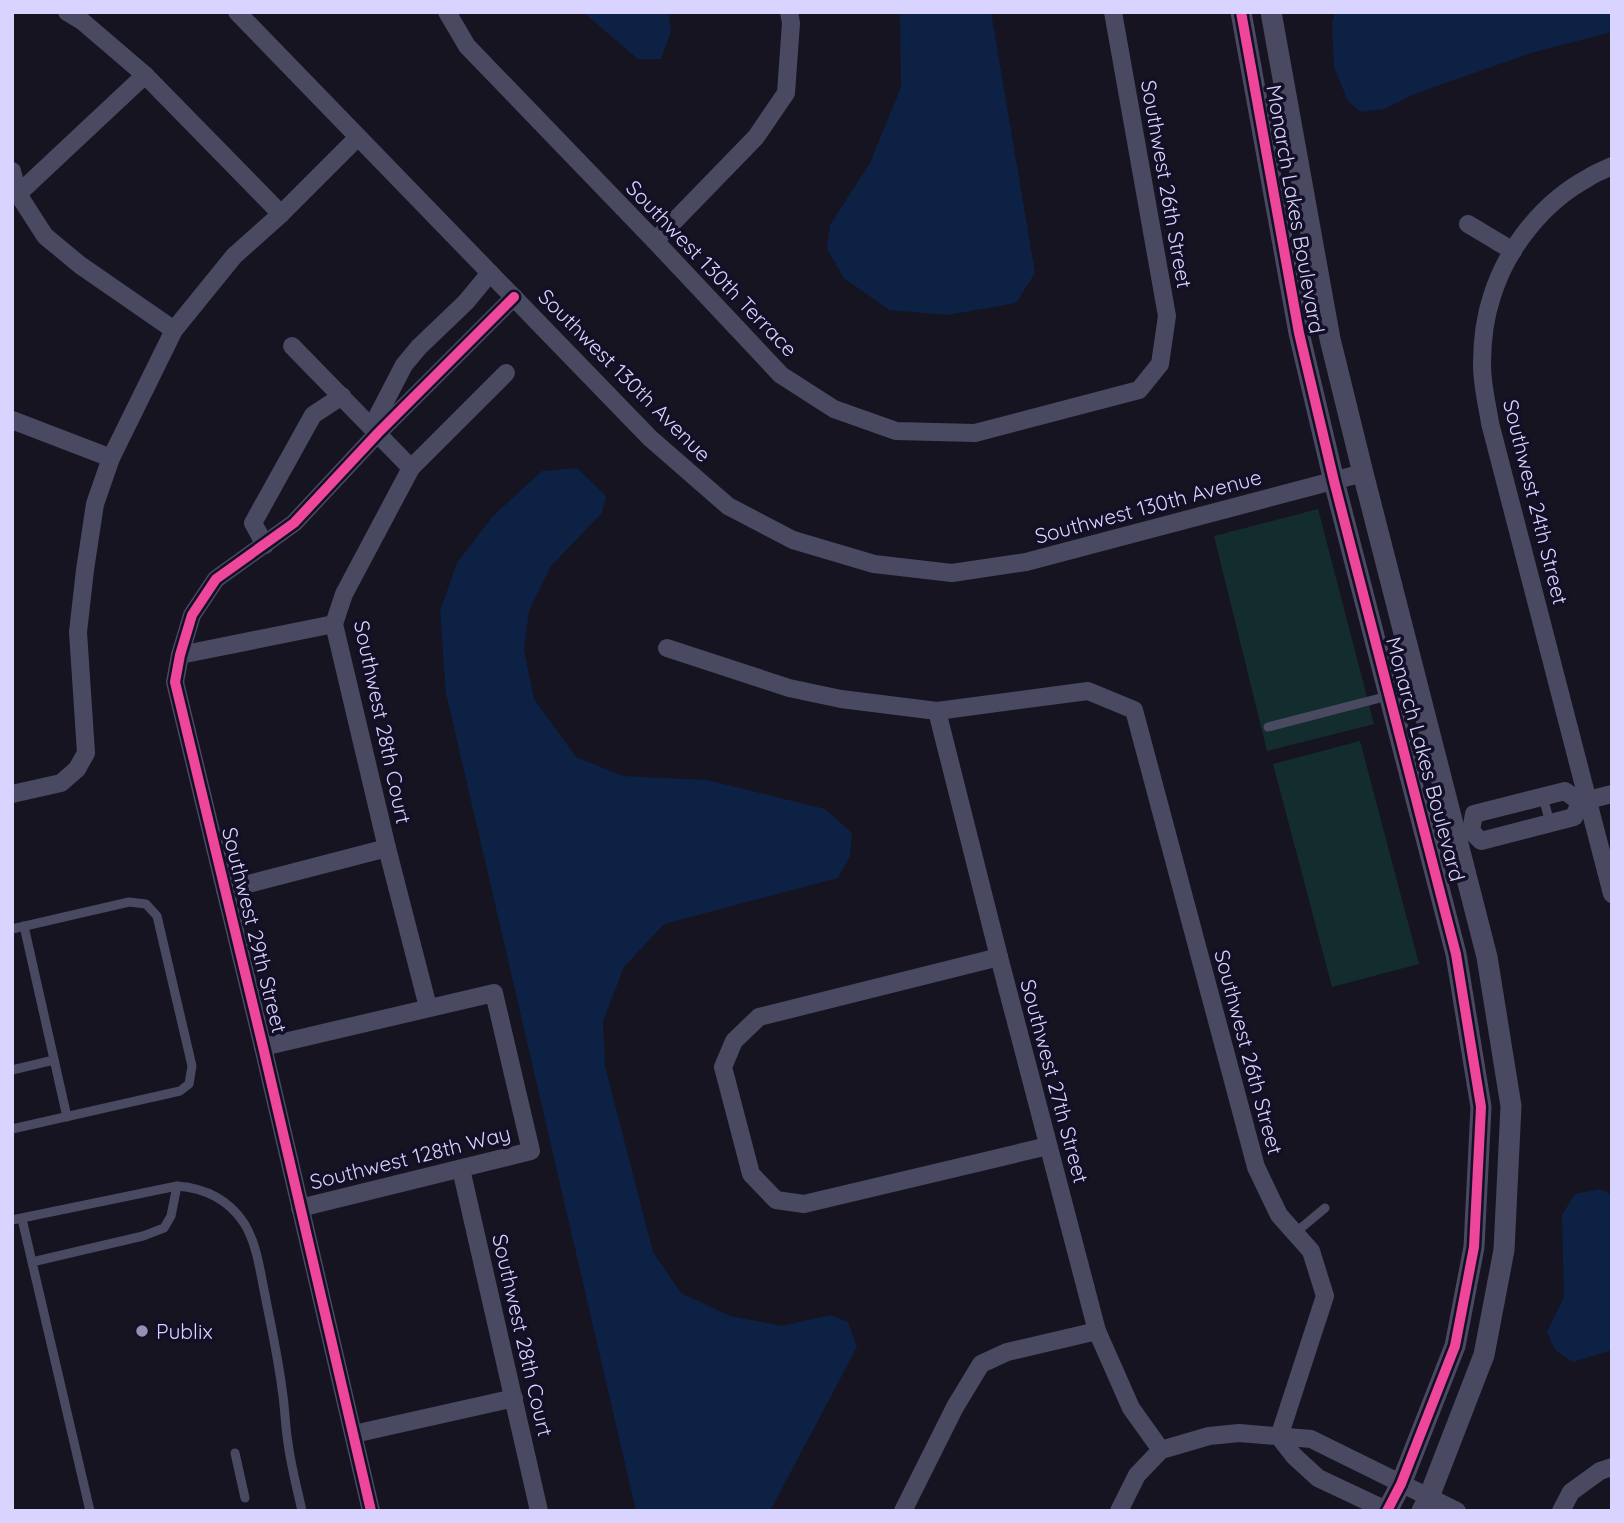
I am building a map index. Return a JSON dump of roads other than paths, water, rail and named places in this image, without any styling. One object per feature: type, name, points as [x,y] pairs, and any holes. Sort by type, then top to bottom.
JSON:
[{"type":"street","points":[[67,12],[82,20],[145,75],[281,214]]},
{"type":"street","name":"Southwest 130th Avenue","points":[[237,12],[650,438],[728,506],[793,540],[874,564],[952,573],[1026,562],[1363,473]]},
{"type":"street","name":"Southwest 130th Terrace","points":[[447,12],[467,46],[781,375],[834,410],[896,432],[975,433],[1139,390],[1160,363]]},
{"type":"street","points":[[655,241],[756,137],[786,93],[791,23],[789,12]]},
{"type":"street","name":"Southwest 26th Street","points":[[1113,12],[1167,316],[1160,363]]},
{"type":"street","name":"Monarch Lakes Boulevard","points":[[1241,12],[1299,333],[1334,481],[1456,954],[1481,1107],[1474,1247],[1455,1346],[1388,1511]]},
{"type":"street","name":"Monarch Lakes Boulevard","points":[[1271,12],[1330,339],[1363,473],[1463,833],[1488,957],[1511,1106],[1504,1250],[1484,1355],[1426,1504]]},
{"type":"street","points":[[18,194],[145,75]]},
{"type":"street","points":[[12,794],[61,783],[77,769],[86,753],[78,632],[95,503],[111,458],[174,330],[234,257],[358,137]]},
{"type":"street","name":"Southwest 24th Street","points":[[1612,166],[1586,178],[1538,217],[1513,251],[1491,297],[1482,366],[1490,424],[1584,801],[1612,894]]},
{"type":"street","points":[[12,172],[18,194],[45,236],[80,265],[174,330]]},
{"type":"street","points":[[1468,224],[1513,251]]},
{"type":"street","points":[[378,433],[377,417],[404,365],[466,302],[490,273]]},
{"type":"street","name":"Southwest 29th Street","points":[[371,1511],[175,682],[192,615],[216,579],[294,523],[378,433],[514,298]]},
{"type":"street","points":[[447,320],[469,343]]},
{"type":"street","points":[[292,346],[411,468]]},
{"type":"street","points":[[419,347],[441,370]]},
{"type":"street","name":"Southwest 28th Court","points":[[428,1007],[334,624],[344,594],[411,468],[506,373]]},
{"type":"street","points":[[265,545],[253,523],[313,415],[342,396]]},
{"type":"street","points":[[12,421],[111,458]]},
{"type":"street","points":[[180,655],[334,624]]},
{"type":"street","points":[[667,648],[789,688],[841,699],[937,711]]},
{"type":"street","name":"Southwest 26th Street","points":[[937,711],[1087,691],[1134,710],[1256,1167],[1279,1215],[1311,1251],[1325,1296],[1279,1437]]},
{"type":"street","name":"Southwest 27th Street","points":[[937,711],[1097,1331],[1131,1408],[1161,1450]]},
{"type":"street","points":[[1584,801],[1574,817],[1481,841],[1463,833],[1474,814],[1565,791],[1584,801],[1612,794]]},
{"type":"street","points":[[225,890],[387,848]]},
{"type":"street","points":[[999,957],[759,1017],[734,1041],[723,1067],[751,1174],[776,1200],[804,1204],[1048,1146]]},
{"type":"street","name":"Southwest 128th Way","points":[[300,1208],[531,1152],[494,993],[428,1007]]},
{"type":"street","points":[[263,1046],[428,1007]]},
{"type":"street","name":"Southwest 28th Court","points":[[461,1169],[540,1511]]},
{"type":"street","points":[[903,1511],[955,1407],[981,1364],[1007,1352],[1097,1331]]},
{"type":"street","points":[[354,1434],[514,1398]]},
{"type":"street","points":[[1119,1511],[1137,1475],[1161,1450],[1209,1436],[1239,1433],[1311,1439],[1401,1484],[1426,1504],[1457,1511]]},
{"type":"street","points":[[1279,1437],[1294,1456],[1318,1478],[1388,1511]]},
{"type":"street","points":[[1561,1511],[1571,1492],[1600,1471],[1612,1467]]},
{"type":"lane","points":[[1268,727],[1390,696]]},
{"type":"lane","points":[[1544,797],[1550,823]]},
{"type":"lane","points":[[1427,843],[1463,833]]},
{"type":"lane","points":[[12,929],[129,902],[146,904],[157,916],[192,1066],[189,1084],[180,1091],[12,1129]]},
{"type":"lane","points":[[24,926],[67,1117]]},
{"type":"lane","points":[[12,1070],[54,1060]]},
{"type":"lane","points":[[32,1262],[143,1236],[164,1228],[171,1216],[177,1186]]},
{"type":"lane","points":[[90,1511],[32,1262],[17,1219],[177,1186],[205,1190],[216,1196],[233,1210],[251,1235],[275,1345],[290,1458],[302,1511]]},
{"type":"lane","points":[[1295,1233],[1325,1208]]},
{"type":"lane","points":[[235,1453],[245,1498]]},
{"type":"water","points":[[583,12],[668,12],[671,31],[661,59],[638,59]]},
{"type":"water","points":[[900,12],[991,12],[1035,273],[1016,303],[947,315],[889,310],[844,278],[827,249],[830,225],[870,163],[901,87]]},
{"type":"water","points":[[1335,12],[1612,12],[1612,32],[1531,53],[1414,94],[1385,109],[1361,112],[1348,101],[1334,67],[1332,23]]},
{"type":"water","points":[[577,468],[606,496],[602,513],[551,566],[529,611],[524,650],[534,699],[576,757],[623,776],[707,780],[825,809],[852,833],[850,856],[838,878],[664,924],[624,967],[603,1021],[605,1066],[653,1252],[681,1293],[730,1316],[782,1326],[830,1315],[848,1322],[857,1347],[770,1511],[636,1511],[446,693],[440,611],[457,563],[493,516],[542,471]]},
{"type":"water","points":[[1600,1189],[1612,1195],[1612,1350],[1573,1362],[1555,1350],[1547,1332],[1564,1297],[1562,1215],[1575,1194]]},
{"type":"place","name":"Publix","points":[[142,1331]]}]
